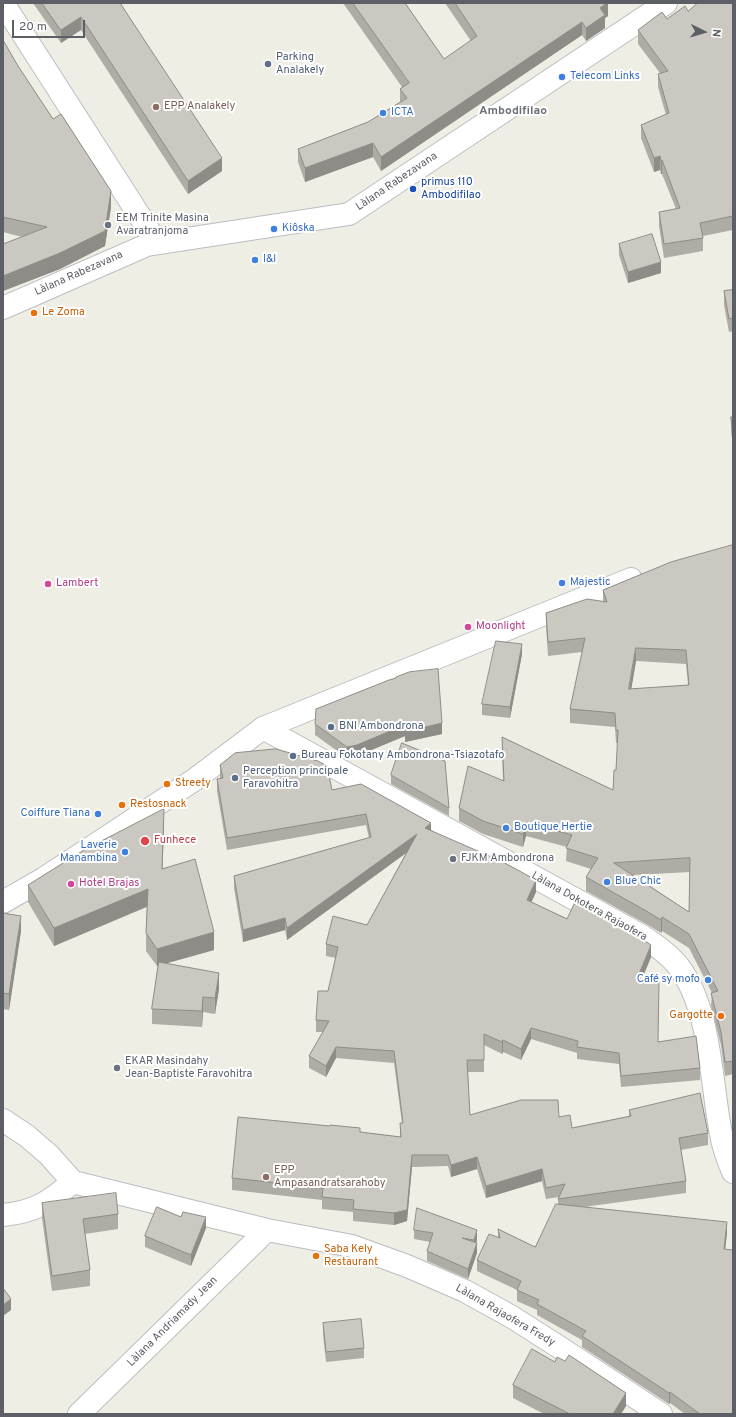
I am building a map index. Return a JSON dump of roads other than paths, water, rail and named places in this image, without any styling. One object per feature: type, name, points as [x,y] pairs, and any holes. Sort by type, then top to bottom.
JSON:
[{"type":"street","points":[[3,3],[157,243]]},
{"type":"street","name":"Làlana Rabezavana","points":[[3,308],[147,245],[349,214],[666,3]]},
{"type":"street","points":[[3,902],[43,879],[194,780],[263,728],[653,570]]},
{"type":"street","name":"Làlana Dokotera Rajaofera","points":[[263,728],[642,936],[665,951],[679,967],[689,983],[698,1003],[705,1030],[721,1136],[733,1172]]},
{"type":"street","points":[[3,1120],[27,1136],[49,1155],[73,1182],[46,1204],[20,1214],[3,1215]]},
{"type":"street","name":"Làlana Rajaofera Fredy","points":[[73,1182],[267,1230],[352,1246],[407,1266],[464,1291],[512,1317],[660,1414]]},
{"type":"street","name":"Làlana Andriamady Jean","points":[[79,1414],[267,1230]]},
{"type":"place","name":"Parking Analakely","points":[[268,64]]},
{"type":"place","name":"Telecom Links","points":[[562,77]]},
{"type":"place","name":"EPP Analakely","points":[[156,107]]},
{"type":"place","name":"ICTA","points":[[383,113]]},
{"type":"place","name":"primus 110 Ambodifilao","points":[[413,189]]},
{"type":"place","name":"EEM Trinite Masina Avaratranjoma","points":[[108,225]]},
{"type":"place","name":"Kiôska","points":[[274,229]]},
{"type":"place","name":"l&l","points":[[255,260]]},
{"type":"place","name":"Le Zoma","points":[[34,313]]},
{"type":"place","name":"Majestic","points":[[562,583]]},
{"type":"place","name":"Lambert","points":[[48,584]]},
{"type":"place","name":"Moonlight","points":[[468,627]]},
{"type":"place","name":"BNI Ambondrona","points":[[331,727]]},
{"type":"place","name":"Bureau Fokotany Ambondrona-Tsiazotafo","points":[[293,756]]},
{"type":"place","name":"Perception principale Faravohitra","points":[[235,778]]},
{"type":"place","name":"Streety","points":[[167,784]]},
{"type":"place","name":"Restosnack","points":[[122,805]]},
{"type":"place","name":"Coiffure Tiana","points":[[98,814]]},
{"type":"place","name":"Boutique Hertie","points":[[506,828]]},
{"type":"place","name":"Funhece","points":[[145,841]]},
{"type":"place","name":"Laverie Manambina","points":[[125,852]]},
{"type":"place","name":"FJKM Ambondrona","points":[[453,859]]},
{"type":"place","name":"Blue Chic","points":[[607,882]]},
{"type":"place","name":"Hotel Brajas","points":[[71,884]]},
{"type":"place","name":"Café sy mofo","points":[[708,980]]},
{"type":"place","name":"Gargotte","points":[[721,1016]]},
{"type":"place","name":"EKAR Masindahy Jean-Baptiste Faravohitra","points":[[117,1068]]},
{"type":"place","name":"EPP Ampasandratsarahoby","points":[[266,1177]]},
{"type":"place","name":"Saba Kely Restaurant","points":[[316,1256]]},
{"type":"district","name":"Ambodifilao","points":[[513,112]]}]
